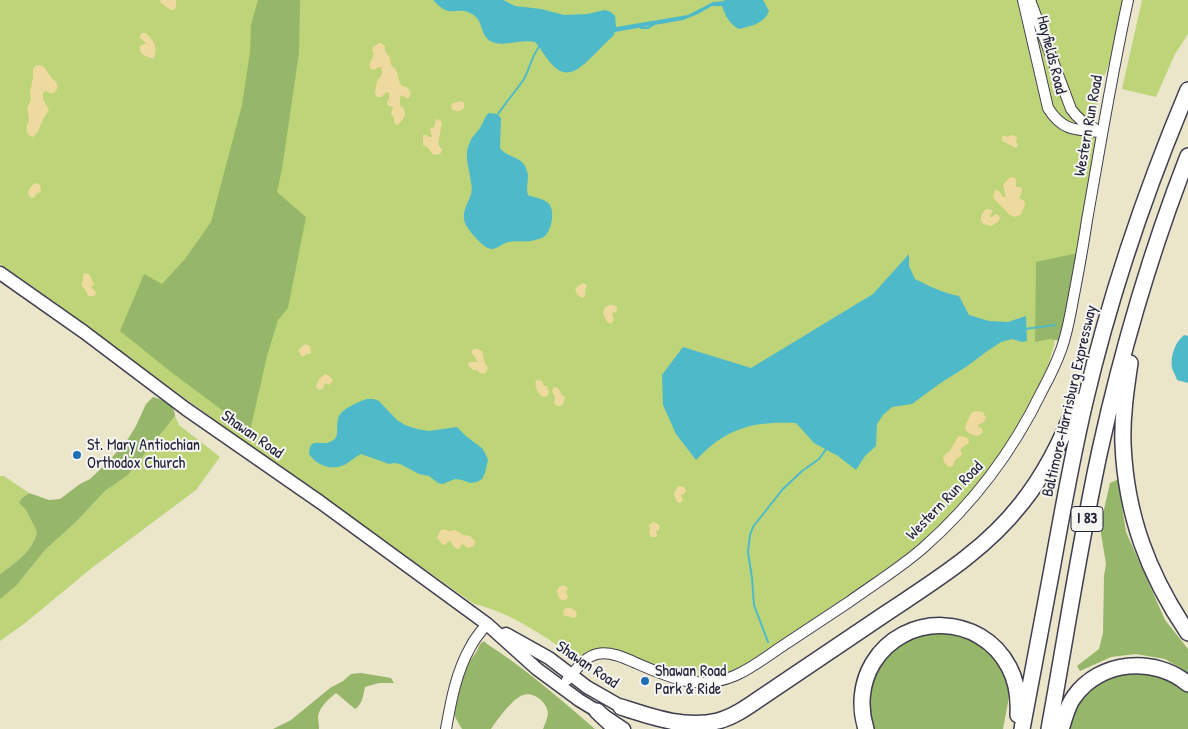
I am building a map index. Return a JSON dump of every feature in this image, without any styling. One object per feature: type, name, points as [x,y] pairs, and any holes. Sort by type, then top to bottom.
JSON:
[{"type":"highway","name":"Baltimore-Harrisburg Expressway","points":[[1022,729],[1068,478],[1084,402],[1124,260],[1164,149],[1188,90]]},
{"type":"highway","name":"I 83","points":[[1049,729],[1100,450],[1114,391],[1135,312],[1158,238],[1188,156]]},
{"type":"highway","points":[[1135,312],[1140,318],[1132,348],[1128,376],[1123,441],[1128,491],[1133,515],[1147,559],[1168,602],[1188,633]]},
{"type":"highway","points":[[621,707],[675,723],[692,725],[706,724],[731,716],[965,559],[1009,518],[1039,479],[1065,432],[1099,346]]},
{"type":"highway","points":[[1059,729],[1078,568]]},
{"type":"highway","points":[[866,729],[862,697],[866,676],[875,659],[882,650],[898,637],[915,629],[937,625],[954,626],[968,631],[987,642],[1002,656],[1009,667],[1016,687],[1018,704],[1016,729]]},
{"type":"highway","points":[[1059,729],[1077,693],[1090,681],[1108,671],[1129,665],[1148,666],[1169,672],[1188,684]]},
{"type":"highway","points":[[598,711],[616,729]]},
{"type":"main road","name":"Shawan Road","points":[[0,273],[84,332],[186,409],[320,502],[487,624],[537,669],[579,700],[624,729]]},
{"type":"main road","name":"Shawan Road","points":[[487,624],[549,658],[569,678],[578,694],[598,711]]},
{"type":"main road","name":"Shawan Road","points":[[526,659],[543,664],[621,707],[671,729]]},
{"type":"street","name":"Hayfields Road","points":[[1023,0],[1048,108],[1053,116],[1067,127],[1102,132]]},
{"type":"street","name":"Hayfields Road","points":[[1030,0],[1071,109],[1084,124],[1102,132]]},
{"type":"street","name":"Western Run Road","points":[[569,678],[589,658],[597,654],[606,653],[679,680],[704,683],[733,676],[770,655],[891,573],[922,549],[943,529],[984,484],[1006,455],[1035,405],[1062,348],[1069,321],[1102,132],[1128,0]]},
{"type":"street","points":[[446,729],[452,696],[461,668],[472,644],[487,624]]},
{"type":"green space","points":[[0,0],[1125,0],[1115,48],[1101,85],[1095,117],[1096,143],[1064,319],[1057,326],[1045,377],[1032,404],[994,465],[941,527],[888,570],[767,653],[731,673],[719,677],[693,678],[615,649],[594,649],[577,659],[541,634],[502,613],[474,604],[239,438],[0,264]]},
{"type":"green space","points":[[258,0],[300,0],[299,53],[277,192],[306,217],[288,308],[278,320],[267,356],[250,431],[120,331],[144,274],[162,284],[185,259],[211,222],[242,105],[250,52],[251,25]]},
{"type":"green space","points":[[1142,0],[1188,0],[1188,34],[1175,54],[1156,97],[1122,89]]},
{"type":"green space","points":[[1078,253],[1061,341],[1050,339],[1035,342],[1036,262]]},
{"type":"green space","points":[[153,397],[164,401],[173,408],[175,416],[128,475],[105,491],[77,521],[45,550],[16,586],[0,599],[0,574],[27,551],[32,545],[37,532],[26,510],[19,503],[21,499],[29,493],[49,500],[60,499],[90,479],[128,439],[146,404]]},
{"type":"green space","points":[[175,416],[179,425],[220,457],[196,490],[93,567],[24,624],[0,641],[0,599],[16,586],[45,550],[77,521],[105,491],[128,475]]},
{"type":"green space","points":[[0,476],[4,476],[29,493],[19,503],[26,510],[37,532],[32,545],[27,551],[0,574]]},
{"type":"green space","points":[[1119,479],[1126,532],[1165,620],[1188,649],[1188,673],[1165,659],[1136,654],[1111,657],[1080,671],[1077,666],[1099,649],[1103,633],[1106,564],[1100,527],[1110,483]]},
{"type":"green space","points":[[943,629],[988,646],[1006,675],[1009,697],[1003,729],[875,729],[869,710],[868,692],[879,662],[907,637]]},
{"type":"green space","points":[[484,641],[529,674],[595,729],[543,729],[548,714],[546,706],[536,696],[527,694],[514,701],[491,729],[462,729],[455,717],[460,678],[466,665]]},
{"type":"green space","points":[[1148,671],[1180,683],[1188,692],[1188,729],[1070,729],[1074,711],[1086,692],[1113,673]]},
{"type":"green space","points":[[361,673],[391,678],[394,683],[379,683],[365,687],[361,702],[355,709],[336,693],[325,703],[319,712],[319,729],[273,729],[291,720],[330,688],[351,674]]},
{"type":"sand","points":[[159,0],[176,0],[176,7],[174,10],[171,10]]},
{"type":"sand","points":[[142,33],[146,33],[153,41],[156,51],[154,58],[142,54],[140,51],[140,46],[146,43],[140,38]]},
{"type":"sand","points":[[379,43],[385,46],[385,51],[390,58],[391,65],[396,70],[399,82],[411,92],[409,98],[402,95],[400,97],[400,105],[404,109],[405,116],[397,125],[394,123],[394,118],[391,114],[393,107],[388,106],[389,93],[387,92],[381,97],[377,97],[375,94],[382,70],[381,67],[374,70],[371,69],[370,66],[374,54],[373,47]]},
{"type":"sand","points":[[38,65],[46,69],[58,86],[54,93],[46,91],[43,93],[43,99],[49,110],[38,132],[33,137],[27,132],[29,119],[27,108],[31,100],[30,92],[33,69]]},
{"type":"sand","points":[[460,101],[464,103],[464,108],[459,111],[452,110],[451,104]]},
{"type":"sand","points":[[436,119],[442,123],[438,144],[442,150],[440,154],[435,155],[423,145],[423,135],[432,137],[430,129],[434,127]]},
{"type":"sand","points":[[1012,135],[1017,137],[1018,145],[1016,148],[1002,141],[1002,136],[1008,137]]},
{"type":"sand","points":[[1012,177],[1016,179],[1016,187],[1022,188],[1019,198],[1024,201],[1025,205],[1021,214],[1016,217],[1010,215],[993,198],[995,190],[999,191],[1003,197],[1006,197],[1003,185]]},
{"type":"sand","points":[[36,183],[40,185],[41,191],[34,198],[31,198],[28,194],[29,190]]},
{"type":"sand","points":[[986,209],[993,211],[990,218],[996,214],[1000,218],[998,222],[991,226],[983,224],[981,220]]},
{"type":"sand","points":[[84,273],[89,274],[94,284],[91,287],[96,294],[94,296],[88,296],[82,286]]},
{"type":"sand","points":[[584,283],[587,286],[585,296],[582,298],[575,289]]},
{"type":"sand","points":[[609,305],[617,307],[616,312],[612,313],[614,320],[611,324],[607,322],[603,313],[605,307]]},
{"type":"sand","points":[[305,344],[310,346],[311,352],[302,357],[298,350]]},
{"type":"sand","points":[[474,349],[482,351],[488,368],[485,374],[473,370],[468,365],[469,362],[478,362],[472,353]]},
{"type":"sand","points":[[325,374],[333,380],[329,385],[325,383],[323,389],[319,390],[316,387],[319,379]]},
{"type":"sand","points":[[536,380],[542,381],[544,386],[547,386],[548,396],[543,397],[538,392]]},
{"type":"sand","points":[[554,387],[558,388],[565,397],[563,404],[560,406],[555,405],[554,402],[555,397],[552,391]]},
{"type":"sand","points":[[976,411],[983,412],[986,418],[984,422],[978,425],[983,431],[977,436],[968,432],[965,428],[971,413]]},
{"type":"sand","points":[[959,436],[966,437],[969,442],[961,448],[961,456],[955,460],[953,466],[948,467],[944,462],[943,456],[950,451]]},
{"type":"sand","points":[[679,486],[684,487],[686,491],[681,495],[683,500],[679,503],[674,494]]},
{"type":"sand","points":[[653,522],[660,526],[659,530],[656,531],[656,537],[651,537],[649,533],[649,525]]},
{"type":"sand","points":[[443,529],[449,531],[456,530],[463,535],[470,536],[475,541],[474,546],[468,548],[462,544],[457,549],[450,540],[445,545],[442,544],[437,538]]},
{"type":"sand","points":[[563,585],[568,588],[566,600],[559,598],[557,591]]},
{"type":"sand","points":[[566,608],[575,610],[577,613],[576,617],[564,616],[563,611]]},
{"type":"water","points":[[433,0],[503,0],[515,6],[541,9],[564,15],[587,14],[605,10],[615,16],[616,27],[688,15],[713,2],[725,0],[763,0],[769,11],[760,22],[739,29],[728,19],[722,6],[712,6],[683,20],[615,32],[583,65],[573,71],[563,72],[554,66],[535,42],[524,41],[502,44],[492,42],[486,37],[475,16],[466,11],[445,10]]},
{"type":"water","points":[[489,113],[497,114],[501,118],[500,148],[507,154],[519,159],[525,166],[528,174],[528,195],[547,202],[552,211],[552,220],[544,237],[532,241],[509,242],[494,249],[485,247],[475,237],[466,226],[464,219],[465,208],[472,190],[467,157],[468,147]]},
{"type":"water","points":[[909,254],[909,266],[915,279],[931,287],[959,296],[969,315],[989,321],[1008,322],[1026,316],[1027,341],[1022,342],[1012,339],[1001,342],[912,404],[892,407],[877,424],[876,446],[865,456],[856,470],[838,456],[814,443],[796,423],[766,423],[741,429],[718,440],[696,460],[676,434],[663,405],[662,375],[683,347],[751,368],[873,294]]},
{"type":"water","points":[[1184,335],[1188,336],[1188,383],[1177,380],[1172,370],[1176,346]]},
{"type":"water","points":[[367,399],[379,401],[397,420],[417,429],[429,431],[457,427],[482,448],[485,453],[488,460],[482,479],[470,483],[455,479],[443,484],[438,483],[429,476],[419,474],[400,464],[389,464],[361,454],[339,467],[324,466],[312,458],[309,454],[312,444],[328,443],[335,439],[339,415],[350,406]]},
{"type":"waterway","points":[[641,28],[648,28],[653,25]]},
{"type":"waterway","points":[[498,114],[524,79],[539,47]]},
{"type":"waterway","points":[[1025,329],[1055,325]]},
{"type":"waterway","points":[[768,642],[754,605],[748,552],[750,535],[753,527],[782,490],[802,471],[819,459],[827,448]]},
{"type":"place","name":"St. Mary Antiochian Orthodox Church","points":[[77,455]]},
{"type":"place","name":"Shawan Road Park & Ride","points":[[645,681]]}]
